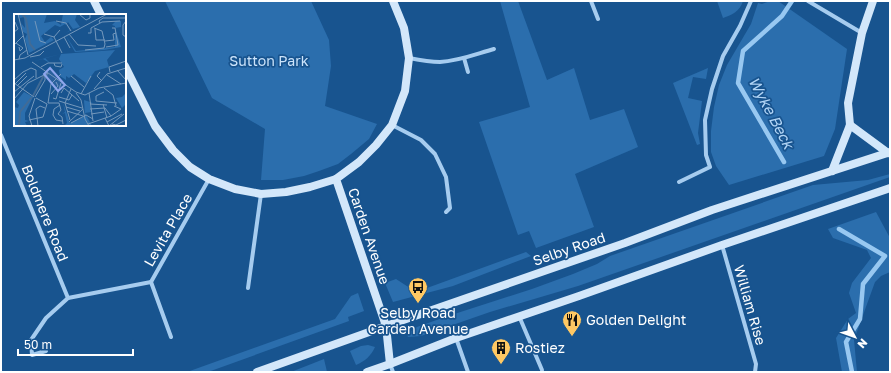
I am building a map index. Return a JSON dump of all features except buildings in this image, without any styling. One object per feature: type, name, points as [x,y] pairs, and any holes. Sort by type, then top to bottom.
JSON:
[{"type":"main road","points":[[94,1],[100,14]]},
{"type":"main road","name":"Carden Avenue","points":[[391,368],[386,326],[336,179],[359,162],[392,126],[405,91],[409,58],[404,28],[393,1]]},
{"type":"main road","points":[[832,171],[850,124],[848,103],[862,33],[873,1]]},
{"type":"main road","points":[[126,68],[155,126],[173,150],[190,167],[209,179],[235,189],[261,194],[286,192],[310,187],[336,179]]},
{"type":"main road","points":[[850,124],[889,153]]},
{"type":"main road","name":"Selby Road","points":[[257,372],[625,243],[712,210],[889,153]]},
{"type":"main road","points":[[368,372],[391,368],[456,338],[890,188]]},
{"type":"street","points":[[591,1],[598,19]]},
{"type":"street","points":[[679,182],[710,167],[706,155],[705,120],[712,90],[723,56],[740,26],[751,1]]},
{"type":"street","points":[[808,1],[862,33]]},
{"type":"street","points":[[409,58],[440,62],[458,60],[494,49]]},
{"type":"street","points":[[464,58],[468,72]]},
{"type":"street","points":[[392,126],[421,140],[435,154],[446,177],[450,208],[446,212]]},
{"type":"street","name":"Boldmere Road","points":[[1,135],[68,298]]},
{"type":"street","name":"Levita Place","points":[[171,337],[150,282],[209,179]]},
{"type":"street","points":[[248,288],[261,194]]},
{"type":"street","name":"William Rise","points":[[722,245],[756,364],[755,372]]},
{"type":"street","points":[[46,351],[32,355],[31,340],[46,318],[68,298],[150,282]]},
{"type":"street","points":[[519,316],[542,370]]},
{"type":"street","points":[[456,338],[468,372]]},
{"type":"green space","name":"Sutton Park","points":[[165,1],[311,1],[329,40],[331,66],[325,106],[377,124],[369,139],[338,164],[304,176],[283,180],[261,180],[265,129],[212,98]]},
{"type":"green space","points":[[500,1],[518,1],[547,80],[574,68],[590,120],[624,109],[638,147],[575,174],[594,227],[536,248],[529,231],[518,235],[479,122],[530,107]]},
{"type":"green space","points":[[717,1],[743,1],[735,12],[723,18]]},
{"type":"green space","points":[[770,1],[778,1],[847,49],[835,129],[824,156],[729,185],[716,166],[711,152],[711,131],[714,107],[719,85],[727,65],[751,24],[758,3],[762,4]]},
{"type":"green space","points":[[708,68],[706,79],[693,77],[688,98],[702,101],[698,133],[700,144],[697,145],[673,83]]},
{"type":"green space","points":[[890,174],[890,177],[578,286],[490,312],[421,336],[408,337],[407,334],[417,327],[532,289],[597,264],[610,256],[813,185],[868,180]]},
{"type":"green space","points":[[876,212],[890,238],[890,272],[881,276],[875,282],[854,340],[857,372],[842,372],[836,338],[848,319],[856,313],[849,293],[852,283],[871,258],[867,250],[833,238],[828,229]]},
{"type":"green space","points":[[526,252],[531,256],[453,286],[393,302],[385,283],[396,279],[416,292]]},
{"type":"green space","points":[[358,293],[364,311],[348,317],[349,321],[208,372],[187,372],[335,319],[351,296]]},
{"type":"green space","points":[[368,345],[375,347],[372,353],[356,365],[350,351],[361,346]]},
{"type":"green space","points":[[324,359],[327,372],[291,372]]},
{"type":"waterway","name":"Wyke Beck","points":[[784,162],[738,83],[743,51],[782,16],[792,1]]},
{"type":"waterway","name":"Wyke Beck","points":[[839,229],[885,256],[863,284],[860,319],[846,342],[852,372]]},
{"type":"place","name":"Selby Road Carden Avenue","points":[[418,304]]},
{"type":"place","name":"Golden Delight","points":[[572,337]]},
{"type":"place","name":"Rostiez","points":[[501,365]]}]
